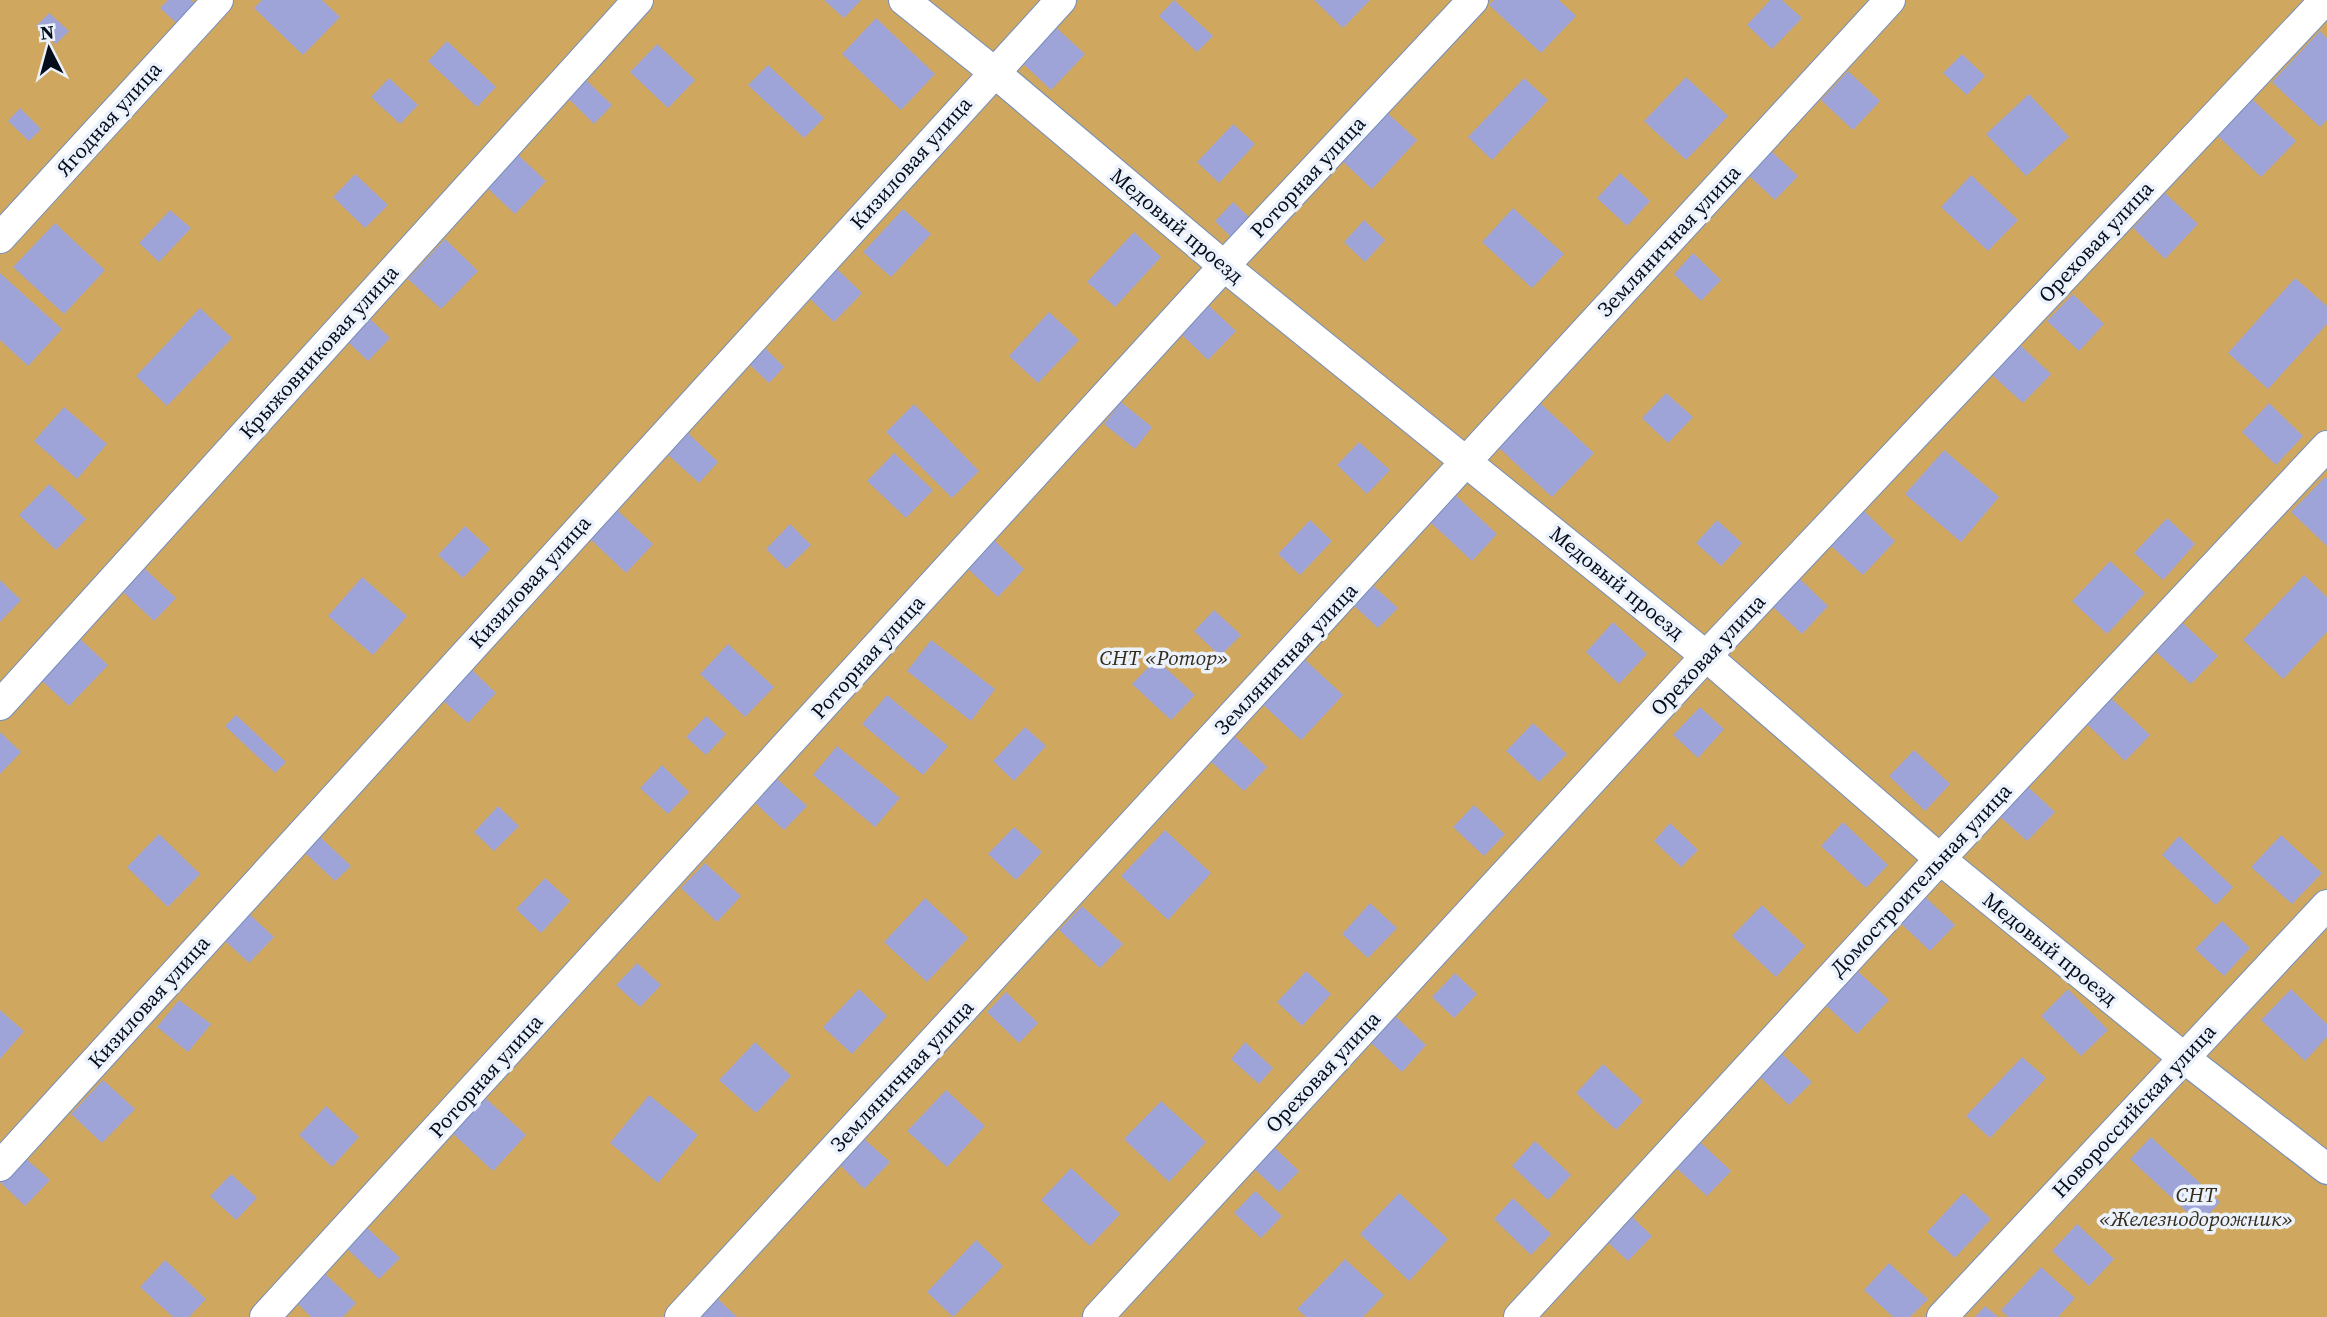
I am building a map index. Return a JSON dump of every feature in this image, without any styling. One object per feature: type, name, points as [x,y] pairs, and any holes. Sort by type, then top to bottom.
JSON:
[{"type":"street","name":"Ягодная улица","points":[[0,238],[218,0]]},
{"type":"street","name":"Крыжовниковая улица","points":[[0,705],[638,0]]},
{"type":"street","name":"Медовый проезд","points":[[904,0],[994,72],[1224,266],[1706,656],[1940,859],[2183,1057],[2327,1169]]},
{"type":"street","name":"Кизиловая улица","points":[[0,1166],[1061,0]]},
{"type":"street","name":"Роторная улица","points":[[265,1317],[1224,266],[1473,0]]},
{"type":"street","name":"Земляничная улица","points":[[680,1317],[1890,0]]},
{"type":"street","name":"Ореховая улица","points":[[1098,1317],[1706,656],[2325,0]]},
{"type":"street","name":"Домостроительная улица","points":[[1519,1317],[1940,859],[2327,446]]},
{"type":"street","name":"Новороссийская улица","points":[[1942,1317],[2327,905]]},
{"type":"green space","name":"СНТ «Ротор»","points":[[0,0],[2327,0],[2327,1317],[0,1317]]},
{"type":"building","points":[[168,0],[191,0],[201,10],[183,29],[160,8]]},
{"type":"building","points":[[262,0],[322,0],[340,17],[303,55],[254,8]]},
{"type":"building","points":[[824,0],[861,0],[844,18]]},
{"type":"building","points":[[1174,0],[1213,36],[1197,52],[1159,16]]},
{"type":"building","points":[[1314,0],[1370,0],[1343,28]]},
{"type":"building","points":[[1494,0],[1559,0],[1576,16],[1541,53],[1489,5]]},
{"type":"building","points":[[1770,0],[1782,0],[1802,18],[1772,49],[1747,25]]},
{"type":"building","points":[[49,13],[69,31],[56,44],[36,26]]},
{"type":"building","points":[[876,18],[935,74],[901,110],[842,54]]},
{"type":"building","points":[[1049,21],[1085,54],[1051,90],[1015,56]]},
{"type":"building","points":[[2320,31],[2327,38],[2327,120],[2320,127],[2272,82]]},
{"type":"building","points":[[447,41],[496,87],[477,107],[428,61]]},
{"type":"building","points":[[657,44],[695,80],[668,108],[630,72]]},
{"type":"building","points":[[1962,54],[1985,76],[1967,95],[1943,73]]},
{"type":"building","points":[[768,65],[824,118],[804,138],[748,85]]},
{"type":"building","points":[[1848,71],[1880,101],[1853,130],[1821,100]]},
{"type":"building","points":[[1686,77],[1728,116],[1686,160],[1644,121]]},
{"type":"building","points":[[389,78],[418,105],[400,124],[371,97]]},
{"type":"building","points":[[1524,78],[1548,100],[1492,160],[1468,137]]},
{"type":"building","points":[[586,80],[612,105],[594,124],[568,98]]},
{"type":"building","points":[[2029,94],[2069,137],[2026,176],[1986,134]]},
{"type":"building","points":[[2252,99],[2296,141],[2261,177],[2217,135]]},
{"type":"building","points":[[20,108],[41,129],[29,141],[8,121]]},
{"type":"building","points":[[1383,109],[1417,140],[1372,189],[1338,157]]},
{"type":"building","points":[[1233,124],[1255,144],[1219,183],[1197,162]]},
{"type":"building","points":[[1769,149],[1798,176],[1775,200],[1746,173]]},
{"type":"building","points":[[515,152],[546,181],[515,214],[484,185]]},
{"type":"building","points":[[1620,173],[1650,201],[1627,226],[1597,198]]},
{"type":"building","points":[[355,174],[388,205],[365,228],[333,197]]},
{"type":"building","points":[[1971,175],[2018,220],[1988,251],[1941,207]]},
{"type":"building","points":[[2165,193],[2198,224],[2165,259],[2133,228]]},
{"type":"building","points":[[1233,202],[1255,223],[1237,243],[1215,221]]},
{"type":"building","points":[[1513,208],[1564,254],[1532,288],[1482,242]]},
{"type":"building","points":[[903,209],[931,234],[891,277],[863,252]]},
{"type":"building","points":[[170,210],[191,228],[159,262],[139,243]]},
{"type":"building","points":[[1364,220],[1385,240],[1365,262],[1344,242]]},
{"type":"building","points":[[55,223],[105,270],[64,314],[13,267]]},
{"type":"building","points":[[1134,232],[1161,257],[1115,307],[1087,282]]},
{"type":"building","points":[[445,239],[478,271],[441,309],[408,279]]},
{"type":"building","points":[[1693,253],[1721,280],[1701,301],[1674,274]]},
{"type":"building","points":[[830,262],[862,293],[834,322],[802,291]]},
{"type":"building","points":[[0,273],[62,329],[28,366],[0,340]]},
{"type":"building","points":[[2295,278],[2327,306],[2327,324],[2268,389],[2228,353]]},
{"type":"building","points":[[2073,294],[2104,324],[2079,351],[2047,321]]},
{"type":"building","points":[[1206,303],[1236,331],[1208,360],[1179,332]]},
{"type":"building","points":[[200,308],[232,338],[167,406],[136,376]]},
{"type":"building","points":[[1049,312],[1079,340],[1038,383],[1009,356]]},
{"type":"building","points":[[366,315],[390,338],[368,361],[344,338]]},
{"type":"building","points":[[761,344],[784,367],[769,383],[745,360]]},
{"type":"building","points":[[2019,344],[2051,374],[2023,403],[1991,374]]},
{"type":"building","points":[[1666,393],[1693,417],[1668,443],[1642,418]]},
{"type":"building","points":[[1121,402],[1152,427],[1135,449],[1104,424]]},
{"type":"building","points":[[1539,402],[1594,453],[1552,497],[1497,446]]},
{"type":"building","points":[[2269,403],[2303,436],[2276,465],[2242,432]]},
{"type":"building","points":[[914,404],[979,471],[952,498],[886,432]]},
{"type":"building","points":[[64,407],[107,444],[77,479],[34,441]]},
{"type":"building","points":[[685,430],[718,462],[699,483],[664,451]]},
{"type":"building","points":[[1359,442],[1390,470],[1367,494],[1337,465]]},
{"type":"building","points":[[1944,450],[1999,497],[1961,542],[1905,494]]},
{"type":"building","points":[[894,453],[933,490],[906,518],[867,481]]},
{"type":"building","points":[[2325,477],[2327,479],[2327,546],[2291,512]]},
{"type":"building","points":[[49,484],[86,519],[56,550],[19,515]]},
{"type":"building","points":[[1453,493],[1497,534],[1472,561],[1428,520]]},
{"type":"building","points":[[612,505],[653,544],[626,573],[584,533]]},
{"type":"building","points":[[1862,509],[1895,541],[1863,575],[1829,544]]},
{"type":"building","points":[[2167,518],[2195,544],[2163,580],[2134,553]]},
{"type":"building","points":[[1310,520],[1332,541],[1300,575],[1278,554]]},
{"type":"building","points":[[1717,520],[1742,543],[1721,566],[1696,543]]},
{"type":"building","points":[[790,524],[811,545],[786,569],[766,549]]},
{"type":"building","points":[[465,526],[490,549],[463,578],[438,555]]},
{"type":"building","points":[[994,540],[1024,569],[998,597],[967,568]]},
{"type":"building","points":[[2110,561],[2145,593],[2107,634],[2072,601]]},
{"type":"building","points":[[144,568],[176,598],[154,621],[122,591]]},
{"type":"building","points":[[2304,575],[2327,597],[2327,632],[2283,679],[2243,640]]},
{"type":"building","points":[[362,577],[407,616],[373,655],[328,616]]},
{"type":"building","points":[[1800,579],[1828,606],[1802,634],[1773,607]]},
{"type":"building","points":[[0,580],[21,600],[0,622]]},
{"type":"building","points":[[1369,582],[1398,608],[1378,628],[1350,602]]},
{"type":"building","points":[[1214,610],[1241,635],[1220,656],[1194,631]]},
{"type":"building","points":[[1613,622],[1647,654],[1619,684],[1586,652]]},
{"type":"building","points":[[2183,623],[2218,656],[2191,684],[2156,652]]},
{"type":"building","points":[[77,636],[108,665],[69,706],[38,677]]},
{"type":"building","points":[[931,640],[995,689],[971,721],[907,671]]},
{"type":"building","points":[[728,644],[774,687],[745,717],[700,674]]},
{"type":"building","points":[[1301,656],[1343,695],[1301,740],[1259,701]]},
{"type":"building","points":[[1156,659],[1195,695],[1171,720],[1132,684]]},
{"type":"building","points":[[468,666],[496,693],[468,723],[439,697]]},
{"type":"building","points":[[887,695],[948,746],[923,775],[862,724]]},
{"type":"building","points":[[2111,698],[2150,735],[2125,761],[2087,724]]},
{"type":"building","points":[[1700,707],[1724,729],[1698,758],[1673,735]]},
{"type":"building","points":[[236,715],[286,762],[275,773],[225,726]]},
{"type":"building","points":[[706,716],[726,734],[706,755],[686,737]]},
{"type":"building","points":[[1533,723],[1567,754],[1539,782],[1506,751]]},
{"type":"building","points":[[1025,727],[1046,746],[1014,781],[993,761]]},
{"type":"building","points":[[0,732],[21,752],[0,774]]},
{"type":"building","points":[[1232,734],[1267,767],[1244,791],[1208,759]]},
{"type":"building","points":[[837,746],[900,798],[875,827],[813,775]]},
{"type":"building","points":[[1914,750],[1950,784],[1925,811],[1889,776]]},
{"type":"building","points":[[662,765],[689,792],[668,814],[640,788]]},
{"type":"building","points":[[774,776],[807,806],[784,830],[752,800]]},
{"type":"building","points":[[2025,784],[2055,812],[2027,841],[1997,814]]},
{"type":"building","points":[[1474,805],[1505,834],[1484,856],[1453,827]]},
{"type":"building","points":[[498,806],[519,826],[494,851],[474,832]]},
{"type":"building","points":[[1843,822],[1888,865],[1866,888],[1821,846]]},
{"type":"building","points":[[1670,823],[1698,850],[1681,867],[1654,841]]},
{"type":"building","points":[[1014,827],[1042,852],[1016,880],[988,854]]},
{"type":"building","points":[[1165,830],[1211,873],[1168,920],[1121,876]]},
{"type":"building","points":[[159,834],[200,874],[168,907],[127,867]]},
{"type":"building","points":[[317,834],[351,866],[335,881],[302,850]]},
{"type":"building","points":[[2281,835],[2322,873],[2292,904],[2251,867]]},
{"type":"building","points":[[2179,836],[2233,887],[2216,905],[2162,855]]},
{"type":"building","points":[[705,863],[741,896],[717,922],[681,888]]},
{"type":"building","points":[[545,878],[570,901],[541,933],[516,909]]},
{"type":"building","points":[[1919,891],[1955,925],[1930,951],[1894,917]]},
{"type":"building","points":[[925,898],[968,938],[927,982],[884,942]]},
{"type":"building","points":[[1370,903],[1397,928],[1368,958],[1342,934]]},
{"type":"building","points":[[1762,905],[1805,946],[1776,977],[1732,936]]},
{"type":"building","points":[[1082,906],[1123,944],[1100,968],[1059,930]]},
{"type":"building","points":[[247,912],[274,937],[249,963],[222,938]]},
{"type":"building","points":[[2222,921],[2250,948],[2224,976],[2195,949]]},
{"type":"building","points":[[637,963],[661,985],[640,1007],[616,985]]},
{"type":"building","points":[[1851,965],[1889,1000],[1857,1034],[1819,999]]},
{"type":"building","points":[[1306,971],[1331,994],[1302,1026],[1277,1002]]},
{"type":"building","points":[[1455,973],[1477,994],[1454,1018],[1432,997]]},
{"type":"building","points":[[859,989],[887,1016],[852,1054],[823,1027]]},
{"type":"building","points":[[2068,989],[2108,1030],[2081,1056],[2041,1016]]},
{"type":"building","points":[[2291,989],[2327,1024],[2327,1037],[2305,1061],[2261,1020]]},
{"type":"building","points":[[1006,992],[1038,1023],[1019,1043],[987,1012]]},
{"type":"building","points":[[179,1000],[211,1024],[188,1052],[157,1027]]},
{"type":"building","points":[[0,1010],[24,1031],[0,1059]]},
{"type":"building","points":[[1394,1015],[1426,1045],[1402,1072],[1369,1041]]},
{"type":"building","points":[[755,1042],[791,1076],[756,1113],[719,1080]]},
{"type":"building","points":[[1245,1042],[1273,1068],[1259,1084],[1231,1059]]},
{"type":"building","points":[[1781,1053],[1812,1082],[1789,1105],[1759,1076]]},
{"type":"building","points":[[2022,1057],[2046,1078],[1990,1138],[1966,1116]]},
{"type":"building","points":[[1603,1064],[1643,1101],[1616,1130],[1576,1093]]},
{"type":"building","points":[[103,1080],[135,1109],[102,1143],[71,1114]]},
{"type":"building","points":[[946,1090],[985,1126],[947,1167],[907,1131]]},
{"type":"building","points":[[481,1094],[526,1135],[493,1171],[448,1129]]},
{"type":"building","points":[[649,1095],[698,1135],[658,1183],[610,1143]]},
{"type":"building","points":[[1161,1101],[1206,1142],[1169,1182],[1124,1139]]},
{"type":"building","points":[[326,1106],[359,1137],[332,1167],[299,1135]]},
{"type":"building","points":[[862,1137],[890,1162],[864,1189],[838,1163]]},
{"type":"building","points":[[2151,1137],[2220,1202],[2200,1224],[2130,1159]]},
{"type":"building","points":[[1697,1139],[1731,1171],[1707,1196],[1673,1165]]},
{"type":"building","points":[[1268,1141],[1299,1171],[1279,1192],[1248,1163]]},
{"type":"building","points":[[1535,1141],[1571,1175],[1548,1200],[1512,1166]]},
{"type":"building","points":[[23,1156],[50,1180],[25,1206],[0,1182]]},
{"type":"building","points":[[1071,1168],[1120,1214],[1090,1246],[1041,1200]]},
{"type":"building","points":[[231,1174],[257,1198],[236,1220],[210,1196]]},
{"type":"building","points":[[1255,1191],[1282,1216],[1261,1238],[1234,1213]]},
{"type":"building","points":[[1399,1193],[1448,1239],[1409,1281],[1360,1234]]},
{"type":"building","points":[[1963,1193],[1991,1219],[1955,1258],[1927,1232]]},
{"type":"building","points":[[1513,1198],[1551,1234],[1531,1255],[1494,1219]]},
{"type":"building","points":[[1628,1213],[1652,1236],[1628,1261],[1604,1239]]},
{"type":"building","points":[[2077,1224],[2114,1259],[2089,1286],[2052,1251]]},
{"type":"building","points":[[364,1225],[400,1258],[379,1279],[344,1246]]},
{"type":"building","points":[[976,1240],[1003,1266],[953,1317],[927,1292]]},
{"type":"building","points":[[1345,1259],[1384,1295],[1363,1317],[1306,1317],[1297,1309]]},
{"type":"building","points":[[165,1260],[206,1299],[189,1317],[173,1317],[140,1287]]},
{"type":"building","points":[[1889,1263],[1928,1299],[1910,1317],[1893,1317],[1864,1290]]},
{"type":"building","points":[[2041,1267],[2075,1298],[2058,1317],[2008,1317],[2001,1310]]},
{"type":"building","points":[[322,1271],[356,1303],[343,1317],[311,1317],[294,1300]]},
{"type":"building","points":[[718,1299],[737,1317],[701,1317]]},
{"type":"building","points":[[1985,1306],[1998,1317],[1975,1317]]},
{"type":"park label","name":"СНТ «Железнодорожник»","points":[[2196,1207]]}]
